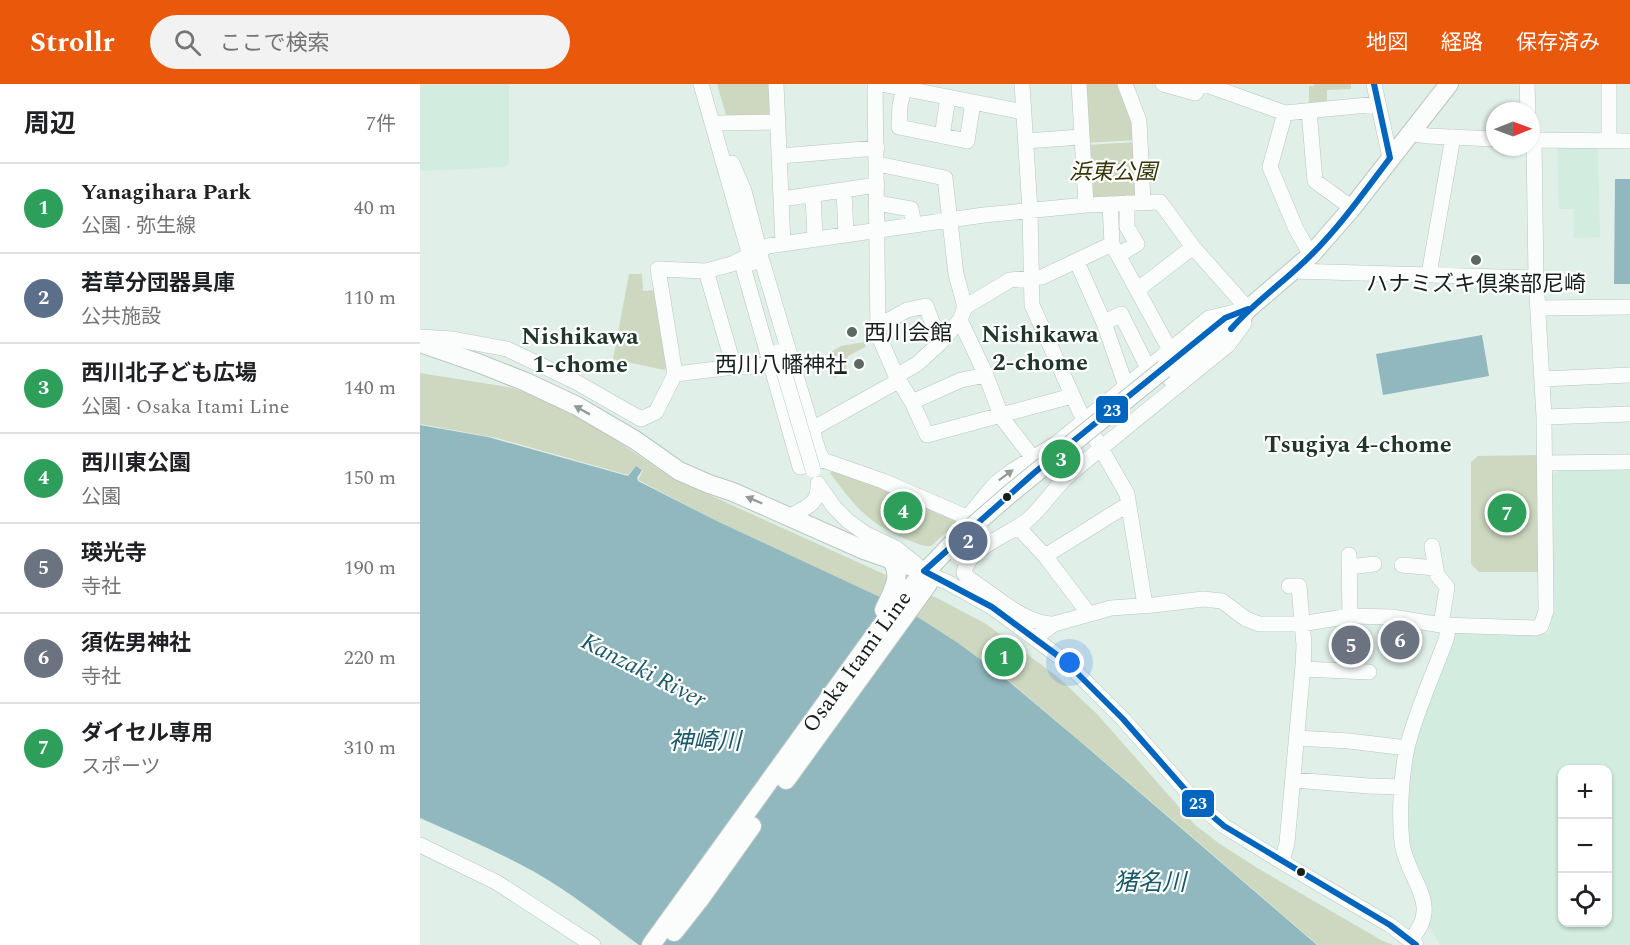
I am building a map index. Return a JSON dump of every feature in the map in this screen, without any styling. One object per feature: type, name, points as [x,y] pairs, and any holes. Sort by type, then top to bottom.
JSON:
[{"type":"main road","name":"Osaka Itami Line","points":[[651,945],[879,629],[925,579],[955,550],[1015,504],[1161,372],[1233,328],[1248,309],[1311,255],[1352,208],[1449,84]]},
{"type":"main road","points":[[420,343],[478,363],[536,387],[635,440],[679,471],[790,516],[925,579]]},
{"type":"main road","points":[[879,629],[896,583],[892,564]]},
{"type":"main road","name":"Osaka Itami Line","points":[[663,945],[700,898],[925,579]]},
{"type":"street","points":[[701,84],[714,118],[812,429],[818,496],[812,504],[790,516]]},
{"type":"street","points":[[776,84],[783,244]]},
{"type":"street","points":[[875,84],[878,164],[876,230],[878,334],[897,378],[912,402],[927,435],[1072,396]]},
{"type":"street","points":[[881,84],[1024,112]]},
{"type":"street","points":[[1022,84],[1030,211],[1032,305],[1072,396],[1127,495],[1145,605]]},
{"type":"street","points":[[1079,84],[1086,205]]},
{"type":"street","points":[[1125,84],[1139,121],[1143,202]]},
{"type":"street","points":[[1131,84],[1140,86],[1142,84]]},
{"type":"street","points":[[1163,84],[1196,93],[1202,84],[1285,113],[1378,104]]},
{"type":"street","points":[[1374,84],[1390,158]]},
{"type":"street","points":[[1527,84],[1528,102]]},
{"type":"street","points":[[1609,84],[1609,140]]},
{"type":"street","points":[[903,87],[899,127],[967,141],[973,102]]},
{"type":"street","points":[[942,136],[948,98]]},
{"type":"street","points":[[1310,111],[1315,182],[1352,208]]},
{"type":"street","points":[[1285,113],[1270,167],[1296,228],[1311,255]]},
{"type":"street","points":[[714,118],[777,122]]},
{"type":"street","points":[[1410,134],[1486,139]]},
{"type":"street","points":[[1026,141],[1082,137]]},
{"type":"street","points":[[1429,274],[1453,137]]},
{"type":"street","points":[[1540,140],[1630,141]]},
{"type":"street","points":[[780,156],[877,148]]},
{"type":"street","points":[[1248,309],[1243,326],[1235,338],[1067,477],[1040,509],[1018,527],[978,550],[964,568],[966,576],[1031,619],[1045,624],[1054,624],[1120,606],[1203,599],[1222,602],[1246,619],[1257,623],[1301,624],[1350,616],[1392,617],[1445,625],[1536,628],[1541,626],[1546,611],[1545,463],[1532,156]]},
{"type":"street","points":[[878,164],[945,177],[962,313],[1000,414],[1033,458]]},
{"type":"street","points":[[782,199],[877,185]]},
{"type":"street","points":[[844,190],[846,235]]},
{"type":"street","points":[[813,195],[815,239]]},
{"type":"street","points":[[420,337],[453,339],[507,349],[576,382],[641,419],[656,412],[675,374],[658,269],[705,271],[757,256],[768,246],[876,230],[1086,205],[1143,202],[1160,202],[1193,247],[1248,309]]},
{"type":"street","points":[[877,203],[911,209],[914,225]]},
{"type":"street","points":[[812,429],[917,364],[940,343],[962,313],[1010,280],[1042,277],[1077,262],[1137,244],[1127,227],[1127,203]]},
{"type":"street","points":[[1110,204],[1115,250],[1170,350]]},
{"type":"street","points":[[1137,290],[1193,247]]},
{"type":"street","points":[[757,256],[774,358],[829,514],[861,544],[892,564]]},
{"type":"street","points":[[1077,262],[1104,322],[1126,386]]},
{"type":"street","points":[[705,271],[734,367]]},
{"type":"street","points":[[1292,271],[1536,278]]},
{"type":"street","points":[[878,326],[907,310],[926,306],[940,343]]},
{"type":"street","points":[[1538,308],[1630,307]]},
{"type":"street","points":[[967,518],[991,488],[1007,474],[1057,443],[1126,386],[1161,372],[1170,350],[1209,318],[1248,309]]},
{"type":"street","points":[[1104,322],[1121,314],[1161,372]]},
{"type":"street","points":[[675,374],[734,367],[774,358]]},
{"type":"street","points":[[912,402],[961,380],[986,375]]},
{"type":"street","points":[[1542,379],[1630,375]]},
{"type":"street","points":[[1544,417],[1630,414]]},
{"type":"street","points":[[1545,463],[1630,462]]},
{"type":"street","points":[[814,470],[889,483],[967,518],[989,543]]},
{"type":"street","points":[[814,470],[834,507],[848,521],[866,534],[896,548],[925,579],[946,582],[992,607],[1065,661],[1123,718],[1196,802],[1224,826],[1390,925],[1413,942],[1424,920],[1425,908],[1402,845],[1402,787],[1407,748],[1446,640],[1447,586],[1437,575],[1432,546]]},
{"type":"street","points":[[1045,556],[1127,505]]},
{"type":"street","points":[[1018,527],[1045,556],[1089,614]]},
{"type":"street","points":[[1350,616],[1350,561],[1374,564]]},
{"type":"street","points":[[1402,565],[1435,568]]},
{"type":"street","points":[[1281,862],[1287,843],[1303,669],[1304,645],[1298,586]]},
{"type":"street","points":[[1035,638],[1054,624]]},
{"type":"street","points":[[1303,669],[1369,672]]},
{"type":"street","points":[[1297,738],[1407,748]]},
{"type":"street","points":[[1294,780],[1402,787]]},
{"type":"street","points":[[420,844],[496,882],[593,945]]},
{"type":"shaded area","points":[[420,84],[509,84],[509,163],[505,167],[420,171]]},
{"type":"shaded area","points":[[1557,147],[1598,147],[1600,237],[1574,238],[1573,209],[1559,209]]},
{"type":"shaded area","points":[[1559,469],[1630,469],[1630,945],[1440,945],[1428,925],[1407,841],[1407,782],[1413,748],[1454,629],[1550,634],[1550,479]]},
{"type":"green space","points":[[717,84],[774,84],[774,116],[730,118],[726,115]]},
{"type":"green space","points":[[1082,84],[1121,84],[1137,140],[1085,143]]},
{"type":"green space","points":[[1314,84],[1351,84],[1351,89],[1327,90],[1327,106],[1309,107],[1309,86],[1314,86]]},
{"type":"green space","name":"浜東公園","points":[[1137,142],[1140,197],[1089,199],[1086,145]]},
{"type":"green space","points":[[629,274],[642,274],[643,291],[656,290],[668,367],[664,370],[613,359]]},
{"type":"green space","points":[[865,342],[865,347],[848,356],[844,374],[834,378],[829,353],[841,346]]},
{"type":"green space","points":[[420,373],[508,387],[540,397],[582,417],[670,477],[939,599],[986,624],[1058,677],[1097,714],[1195,825],[1259,869],[1393,945],[1318,945],[995,669],[919,618],[880,597],[715,520],[638,480],[643,470],[636,466],[628,475],[497,438],[420,424]]},
{"type":"green space","points":[[1070,441],[1080,457],[1053,478],[1043,462]]},
{"type":"green space","points":[[1542,455],[1542,572],[1479,572],[1471,564],[1471,462],[1478,456]]},
{"type":"green space","points":[[835,468],[960,520],[931,546],[908,540],[883,528],[864,513],[847,496],[830,473]]},
{"type":"water","points":[[1615,179],[1630,179],[1630,284],[1614,284]]},
{"type":"water","points":[[1482,335],[1489,376],[1383,395],[1376,354]]},
{"type":"water","name":"神崎川","points":[[420,425],[488,437],[628,476],[636,466],[642,470],[637,478],[638,481],[916,616],[995,670],[1317,945],[639,945],[547,879],[491,850],[420,818]]},
{"type":"transit line","name":"23","points":[[1231,329],[1323,243],[1390,158],[1374,84]]},
{"type":"transit line","name":"23","points":[[1248,309],[1225,318],[1034,473],[924,571],[992,607],[1065,661],[1123,719],[1196,802],[1224,826],[1390,925],[1416,945]]},
{"type":"place","name":"ハナミズキ倶楽部尼崎","points":[[1476,260]]},
{"type":"place","name":"西川会館","points":[[852,332]]},
{"type":"place","name":"西川八幡神社","points":[[859,364]]},
{"type":"place","name":"西川北子ども広場","points":[[1061,459]]},
{"type":"place","name":"西川東公園","points":[[903,511]]},
{"type":"place","name":"ダイセル専用","points":[[1507,513]]},
{"type":"place","name":"若草分団器具庫","points":[[968,541]]},
{"type":"place","name":"須佐男神社","points":[[1400,640]]},
{"type":"place","name":"瑛光寺","points":[[1351,645]]},
{"type":"place","name":"Yanagihara Park","points":[[1004,657]]},
{"type":"district","name":"Nishikawa 2-chome","points":[[1040,348]]},
{"type":"district","name":"Nishikawa 1-chome","points":[[580,350]]},
{"type":"district","name":"Tsugiya 4-chome","points":[[1358,444]]},
{"type":"water label","name":"Kanzaki River","points":[[644,670]]},
{"type":"water label","name":"猪名川","points":[[1150,882]]}]
